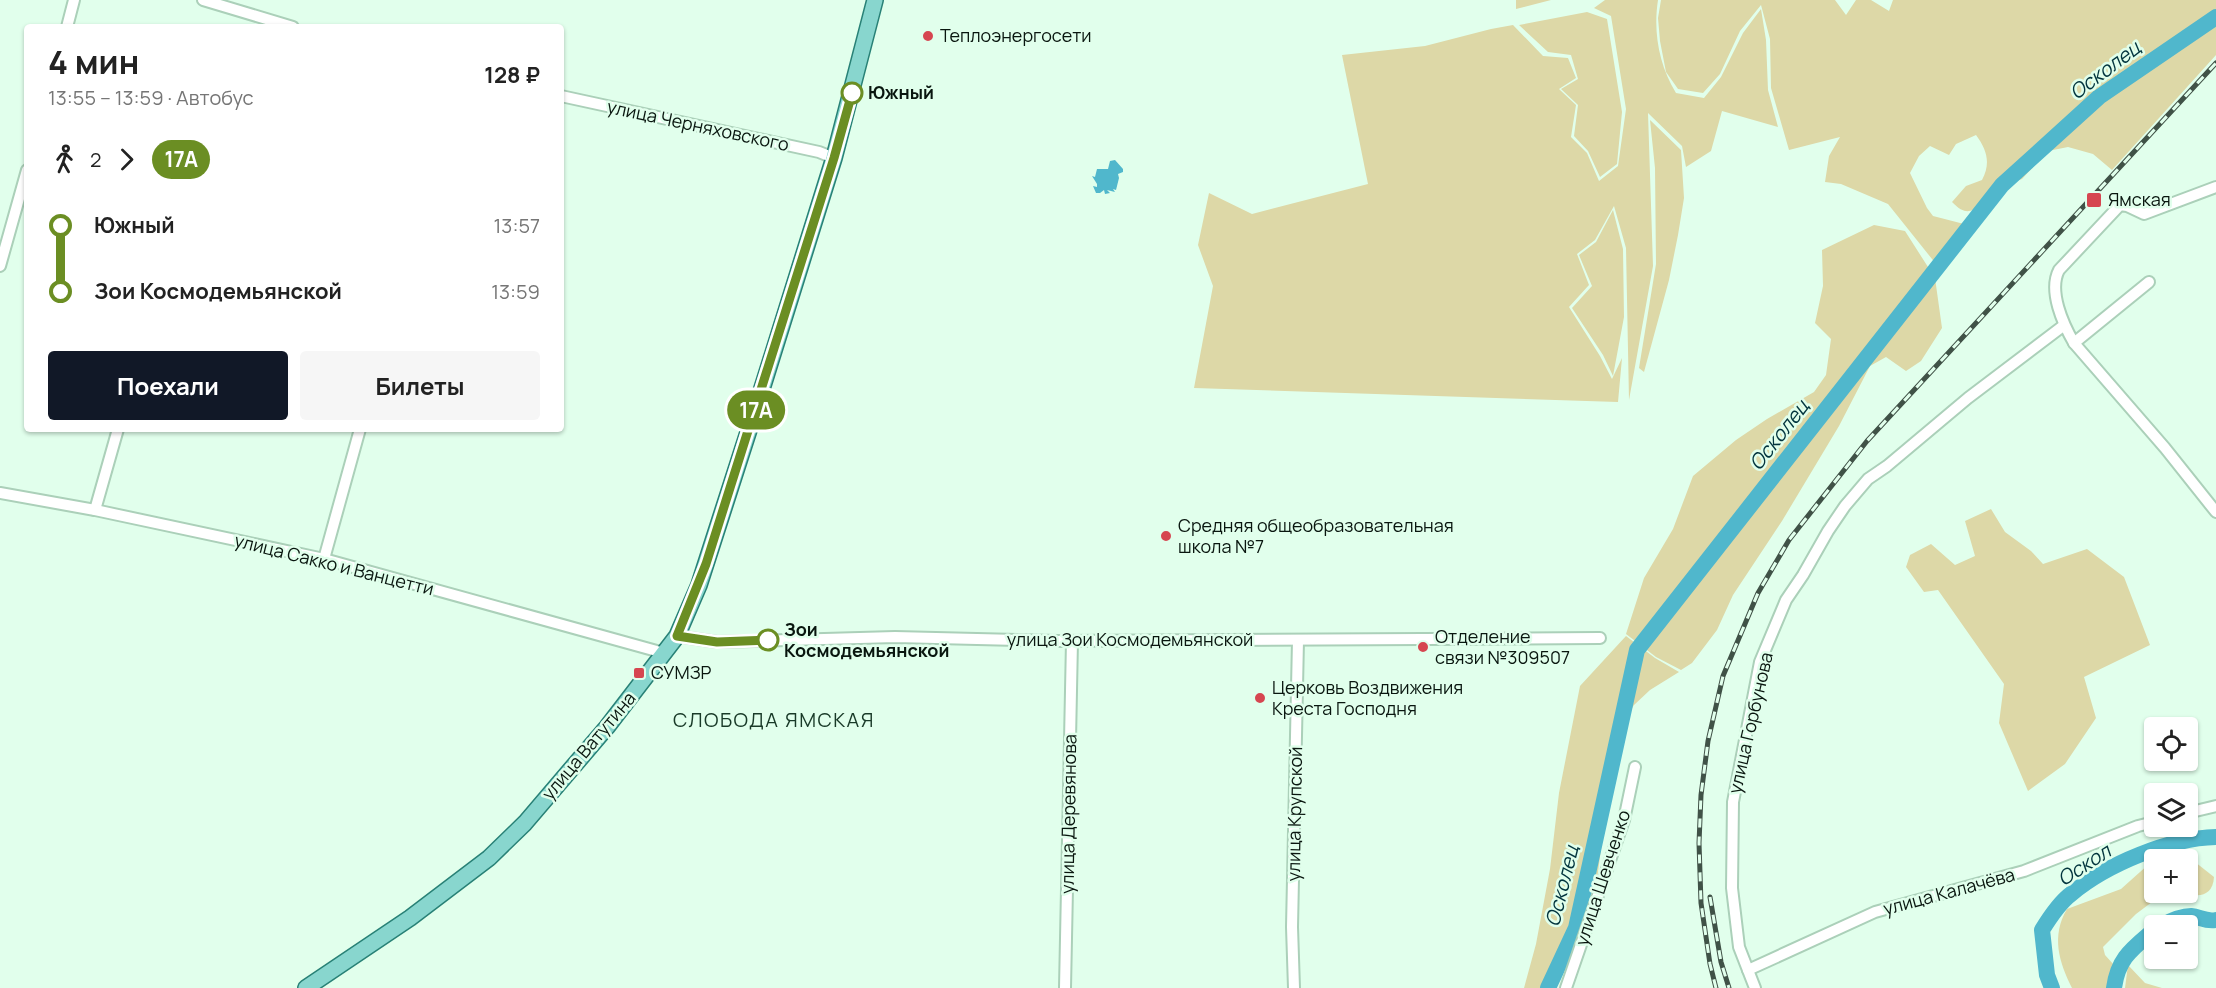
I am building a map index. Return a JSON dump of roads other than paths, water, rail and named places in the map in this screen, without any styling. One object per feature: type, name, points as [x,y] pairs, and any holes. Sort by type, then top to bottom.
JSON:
[{"type":"main road","name":"улица Ватутина","points":[[306,988],[410,918],[489,858],[525,823],[607,727],[677,636],[706,564],[834,158],[875,0]]},
{"type":"street","points":[[68,24],[74,0]]},
{"type":"street","points":[[203,0],[251,22],[268,24]]},
{"type":"street","name":"улица Черняховского","points":[[564,97],[819,152],[834,158]]},
{"type":"street","points":[[0,266],[24,181]]},
{"type":"street","points":[[2216,187],[2144,214],[2121,205],[2108,216],[2055,277],[2055,290],[2063,326],[2074,343],[2216,512]]},
{"type":"street","points":[[2074,343],[2148,282]]},
{"type":"street","name":"улица Горбунова","points":[[1755,988],[1739,947],[1740,911],[1732,888],[1733,802],[1761,662],[1786,600],[1828,531],[1868,479],[1887,466],[1968,398],[2063,326]]},
{"type":"street","points":[[95,510],[117,432]]},
{"type":"street","points":[[324,559],[359,432]]},
{"type":"street","name":"улица Сакко и Ванцетти","points":[[0,493],[95,510],[324,559],[664,653]]},
{"type":"street","name":"улица Зои Космодемьянской","points":[[677,636],[717,642],[895,637],[1072,640],[1600,638]]},
{"type":"street","name":"улица Деревянова","points":[[1065,988],[1072,640]]},
{"type":"street","name":"улица Крупской","points":[[1294,988],[1292,927],[1298,640]]},
{"type":"street","name":"улица Шевченко","points":[[1566,988],[1624,820],[1635,767]]},
{"type":"street","points":[[2198,810],[2216,806]]},
{"type":"street","name":"улица Калачёва","points":[[1748,970],[1875,912],[2024,871],[2144,824]]},
{"type":"water","points":[[1115,160],[1123,172],[1118,174],[1116,190],[1113,189],[1115,192],[1107,190],[1110,193],[1105,194],[1104,190],[1096,193],[1093,186],[1097,187],[1097,184],[1092,176],[1095,177],[1097,169],[1108,169],[1110,161]]},
{"type":"waterway","name":"Осколец","points":[[1548,988],[1576,928],[1637,650],[2002,185],[2099,97],[2216,17]]},
{"type":"waterway","name":"Оскол","points":[[2052,988],[2047,975],[2042,930],[2055,910],[2067,898],[2102,873],[2140,855],[2179,842],[2216,837]]},
{"type":"waterway","points":[[2198,918],[2216,920]]},
{"type":"waterway","points":[[2114,988],[2123,961],[2144,939]]},
{"type":"railway","points":[[1716,988],[1701,903],[1699,843],[1701,795],[1708,741],[1723,676],[1758,593],[1789,540],[1867,441],[2216,63]]},
{"type":"railway","points":[[1710,897],[1721,962],[1729,988]]},
{"type":"place","name":"Теплоэнергосети","points":[[928,36]]},
{"type":"place","name":"Южный","points":[[852,93]]},
{"type":"place","name":"Ямская","points":[[2094,200]]},
{"type":"place","name":"Средняя общеобразовательная школа №7","points":[[1166,536]]},
{"type":"place","name":"Зои Космодемьянской","points":[[768,640]]},
{"type":"place","name":"Отделение связи №309507","points":[[1423,647]]},
{"type":"place","name":"СУМЗР","points":[[639,673]]},
{"type":"place","name":"Церковь Воздвижения Креста Господня","points":[[1260,698]]},
{"type":"district","name":"СЛОБОДА ЯМСКАЯ","points":[[774,720]]}]
